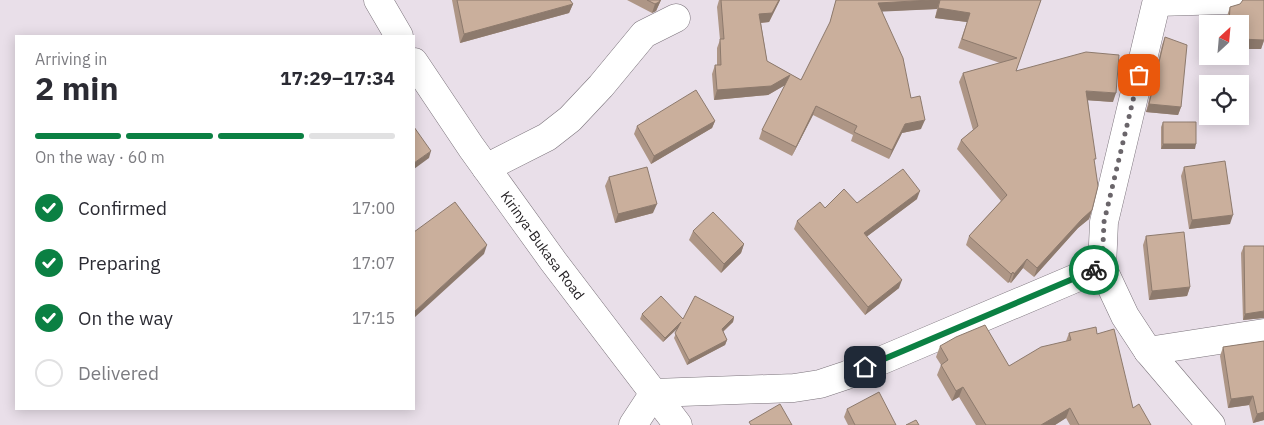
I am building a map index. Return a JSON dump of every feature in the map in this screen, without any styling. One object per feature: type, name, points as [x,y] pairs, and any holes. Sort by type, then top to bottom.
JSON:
[{"type":"street","points":[[378,0],[398,35]]},
{"type":"street","points":[[1211,425],[1148,351],[1125,316],[1102,267],[1104,222],[1157,1],[1228,0]]},
{"type":"street","points":[[486,168],[547,137],[570,119],[601,86],[644,34],[676,18]]},
{"type":"street","name":"Kirinya-Bukasa Road","points":[[415,63],[486,168],[553,261],[678,425]]},
{"type":"street","points":[[633,425],[654,393],[794,388],[820,384],[847,375],[1102,267]]},
{"type":"street","points":[[1148,351],[1264,333]]},
{"type":"building","points":[[457,0],[570,0],[573,4],[464,34]]},
{"type":"building","points":[[647,0],[660,0],[655,4]]},
{"type":"building","points":[[721,0],[779,0],[772,13],[759,14],[767,61],[801,80],[830,22],[836,0],[931,0],[878,3],[903,58],[911,98],[920,96],[925,120],[905,124],[892,150],[854,132],[857,126],[816,106],[796,147],[762,130],[790,75],[771,86],[717,90],[715,65],[721,65],[720,39],[724,39]]},
{"type":"building","points":[[940,0],[1041,0],[1016,71],[1086,52],[1119,55],[1116,93],[1086,91],[1098,186],[1092,210],[1037,268],[1027,259],[1014,274],[1013,272],[1011,274],[969,236],[1007,195],[961,140],[978,126],[963,73],[1017,58],[962,39],[970,13],[938,8]]},
{"type":"building","points":[[1243,0],[1264,0],[1264,40],[1249,39],[1249,15],[1230,15],[1230,7],[1240,4]]},
{"type":"building","points":[[1165,37],[1187,45],[1181,107],[1149,104]]},
{"type":"building","points":[[696,90],[715,121],[654,156],[637,126]]},
{"type":"building","points":[[1163,122],[1196,122],[1196,144],[1163,144]]},
{"type":"building","points":[[415,128],[431,151],[415,162]]},
{"type":"building","points":[[1225,161],[1233,215],[1192,220],[1184,167]]},
{"type":"building","points":[[647,167],[657,204],[618,214],[609,177]]},
{"type":"building","points":[[903,169],[920,191],[864,233],[902,280],[868,307],[797,221],[820,202],[825,208],[844,189],[857,203]]},
{"type":"building","points":[[455,202],[487,245],[415,311],[415,231]]},
{"type":"building","points":[[713,212],[744,244],[724,264],[693,231]]},
{"type":"building","points":[[1184,232],[1190,287],[1152,291],[1146,236]]},
{"type":"building","points":[[1244,246],[1264,246],[1264,311],[1245,314]]},
{"type":"building","points":[[661,296],[683,319],[695,296],[734,317],[722,329],[727,340],[689,360],[675,333],[681,322],[665,338],[642,314]]},
{"type":"building","points":[[985,325],[1009,366],[1041,347],[1071,340],[1069,333],[1096,327],[1097,334],[1114,329],[1133,408],[1139,404],[1151,425],[1079,425],[1070,408],[1041,425],[986,425],[963,387],[956,391],[941,365],[948,360],[940,346]]},
{"type":"building","points":[[1264,341],[1264,412],[1257,414],[1253,396],[1231,399],[1223,347]]},
{"type":"building","points":[[879,392],[896,425],[855,425],[847,409]]},
{"type":"building","points":[[780,404],[792,425],[751,425],[749,422]]},
{"type":"building","points":[[916,420],[919,425],[906,425]]},
{"type":"way so far","points":[[1094,270],[1102,267],[1104,222],[1139,75]]},
{"type":"route","points":[[865,367],[1094,270]]}]
